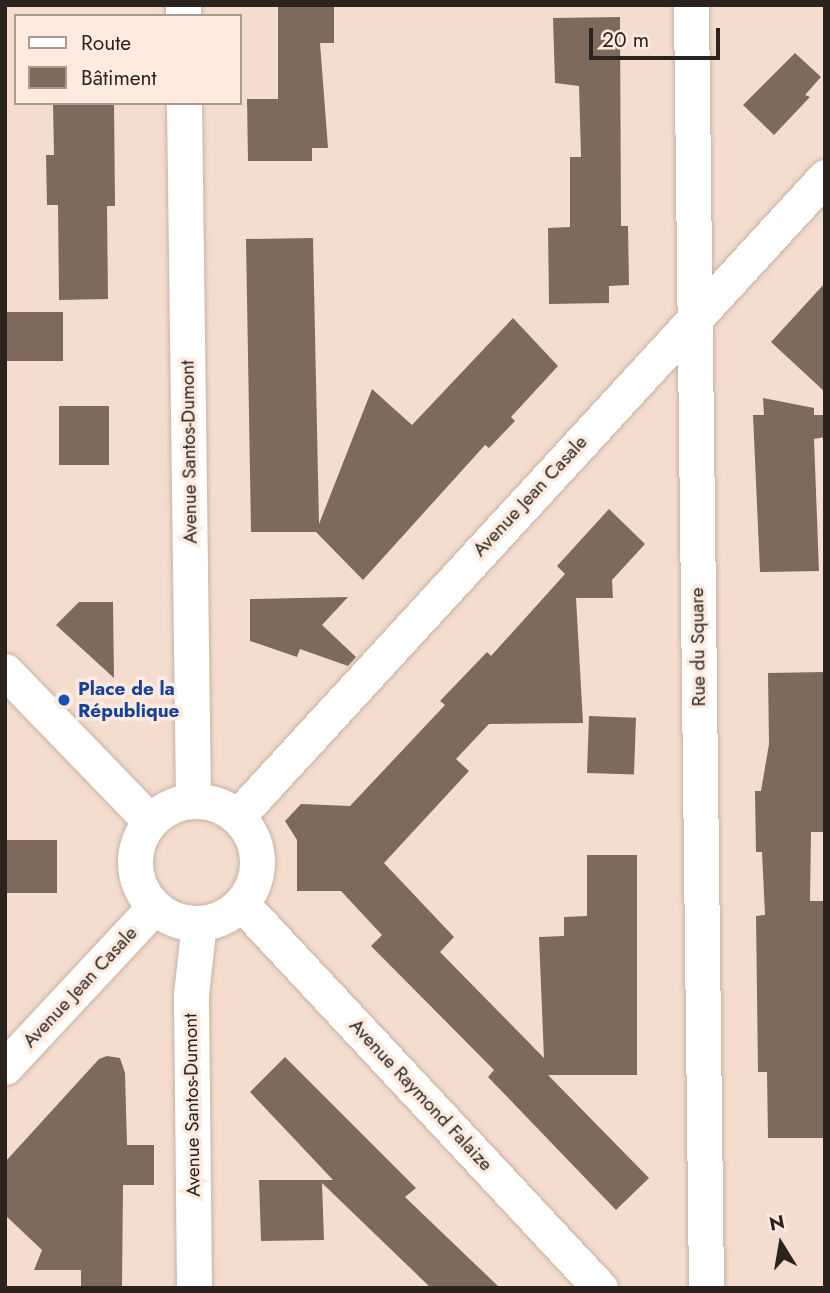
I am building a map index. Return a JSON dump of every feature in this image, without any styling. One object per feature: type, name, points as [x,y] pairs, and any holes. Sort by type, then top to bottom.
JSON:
[{"type":"street","name":"Rue du Square","points":[[691,5],[706,1288]]},
{"type":"street","name":"Avenue Santos-Dumont","points":[[184,105],[193,801]]},
{"type":"street","name":"Avenue Jean Casale","points":[[237,817],[825,177]]},
{"type":"street","points":[[5,671],[150,821]]},
{"type":"street","points":[[193,801],[224,807],[237,817],[256,849],[257,869],[241,903],[229,913],[199,923],[167,916],[154,907],[142,892],[135,855],[150,821],[163,810],[193,801]]},
{"type":"street","name":"Avenue Raymond Falaize","points":[[241,903],[600,1288]]},
{"type":"street","name":"Avenue Jean Casale","points":[[5,1067],[154,907]]},
{"type":"street","name":"Avenue Santos-Dumont","points":[[194,1288],[191,994],[199,923]]},
{"type":"building","points":[[278,5],[334,5],[334,43],[320,43],[328,148],[312,148],[312,161],[248,161],[247,99],[278,99]]},
{"type":"building","points":[[620,17],[621,226],[628,226],[629,285],[609,286],[609,303],[549,304],[548,228],[570,227],[570,157],[581,157],[579,86],[555,83],[553,18]]},
{"type":"building","points":[[795,53],[821,77],[805,95],[810,97],[774,135],[743,105]]},
{"type":"building","points":[[53,105],[114,105],[115,206],[107,206],[108,299],[59,300],[58,205],[47,205],[46,155],[54,155]]},
{"type":"building","points":[[313,238],[319,524],[372,389],[412,425],[513,318],[558,366],[511,417],[515,421],[489,448],[485,445],[363,580],[316,532],[251,532],[246,239]]},
{"type":"building","points":[[825,283],[825,392],[771,342]]},
{"type":"building","points":[[5,312],[63,312],[63,361],[5,361]]},
{"type":"building","points":[[763,398],[814,408],[814,415],[825,415],[825,437],[814,439],[819,571],[760,572],[753,415],[764,415]]},
{"type":"building","points":[[59,406],[109,406],[109,465],[59,465]]},
{"type":"building","points":[[609,509],[645,544],[612,580],[613,598],[576,598],[583,723],[489,724],[456,759],[469,771],[384,863],[454,937],[440,952],[544,1058],[539,937],[564,936],[564,917],[587,916],[587,855],[637,855],[637,1075],[548,1075],[649,1178],[616,1210],[488,1077],[494,1070],[371,946],[382,935],[341,891],[297,891],[297,840],[285,821],[301,804],[350,806],[445,705],[440,701],[487,652],[491,656],[565,574],[557,566]]},
{"type":"building","points":[[348,597],[322,625],[356,657],[348,666],[300,649],[297,657],[250,641],[250,599]]},
{"type":"building","points":[[79,602],[113,602],[114,678],[56,625]]},
{"type":"building","points":[[825,672],[825,832],[811,832],[810,901],[825,901],[825,1138],[768,1138],[767,1072],[758,1072],[756,916],[765,915],[762,852],[756,852],[755,791],[761,791],[769,744],[768,673]]},
{"type":"building","points":[[589,716],[636,718],[634,775],[587,773]]},
{"type":"building","points":[[5,840],[57,840],[57,893],[5,893]]},
{"type":"building","points":[[107,1056],[120,1058],[125,1073],[127,1145],[154,1145],[154,1185],[123,1185],[122,1288],[81,1288],[81,1270],[34,1270],[42,1250],[5,1215],[5,1162],[99,1059]]},
{"type":"building","points":[[285,1057],[416,1188],[405,1197],[500,1288],[431,1288],[322,1183],[324,1240],[261,1241],[259,1180],[333,1180],[250,1092]]},
{"type":"place","name":"Place de la République","points":[[64,700]]}]
